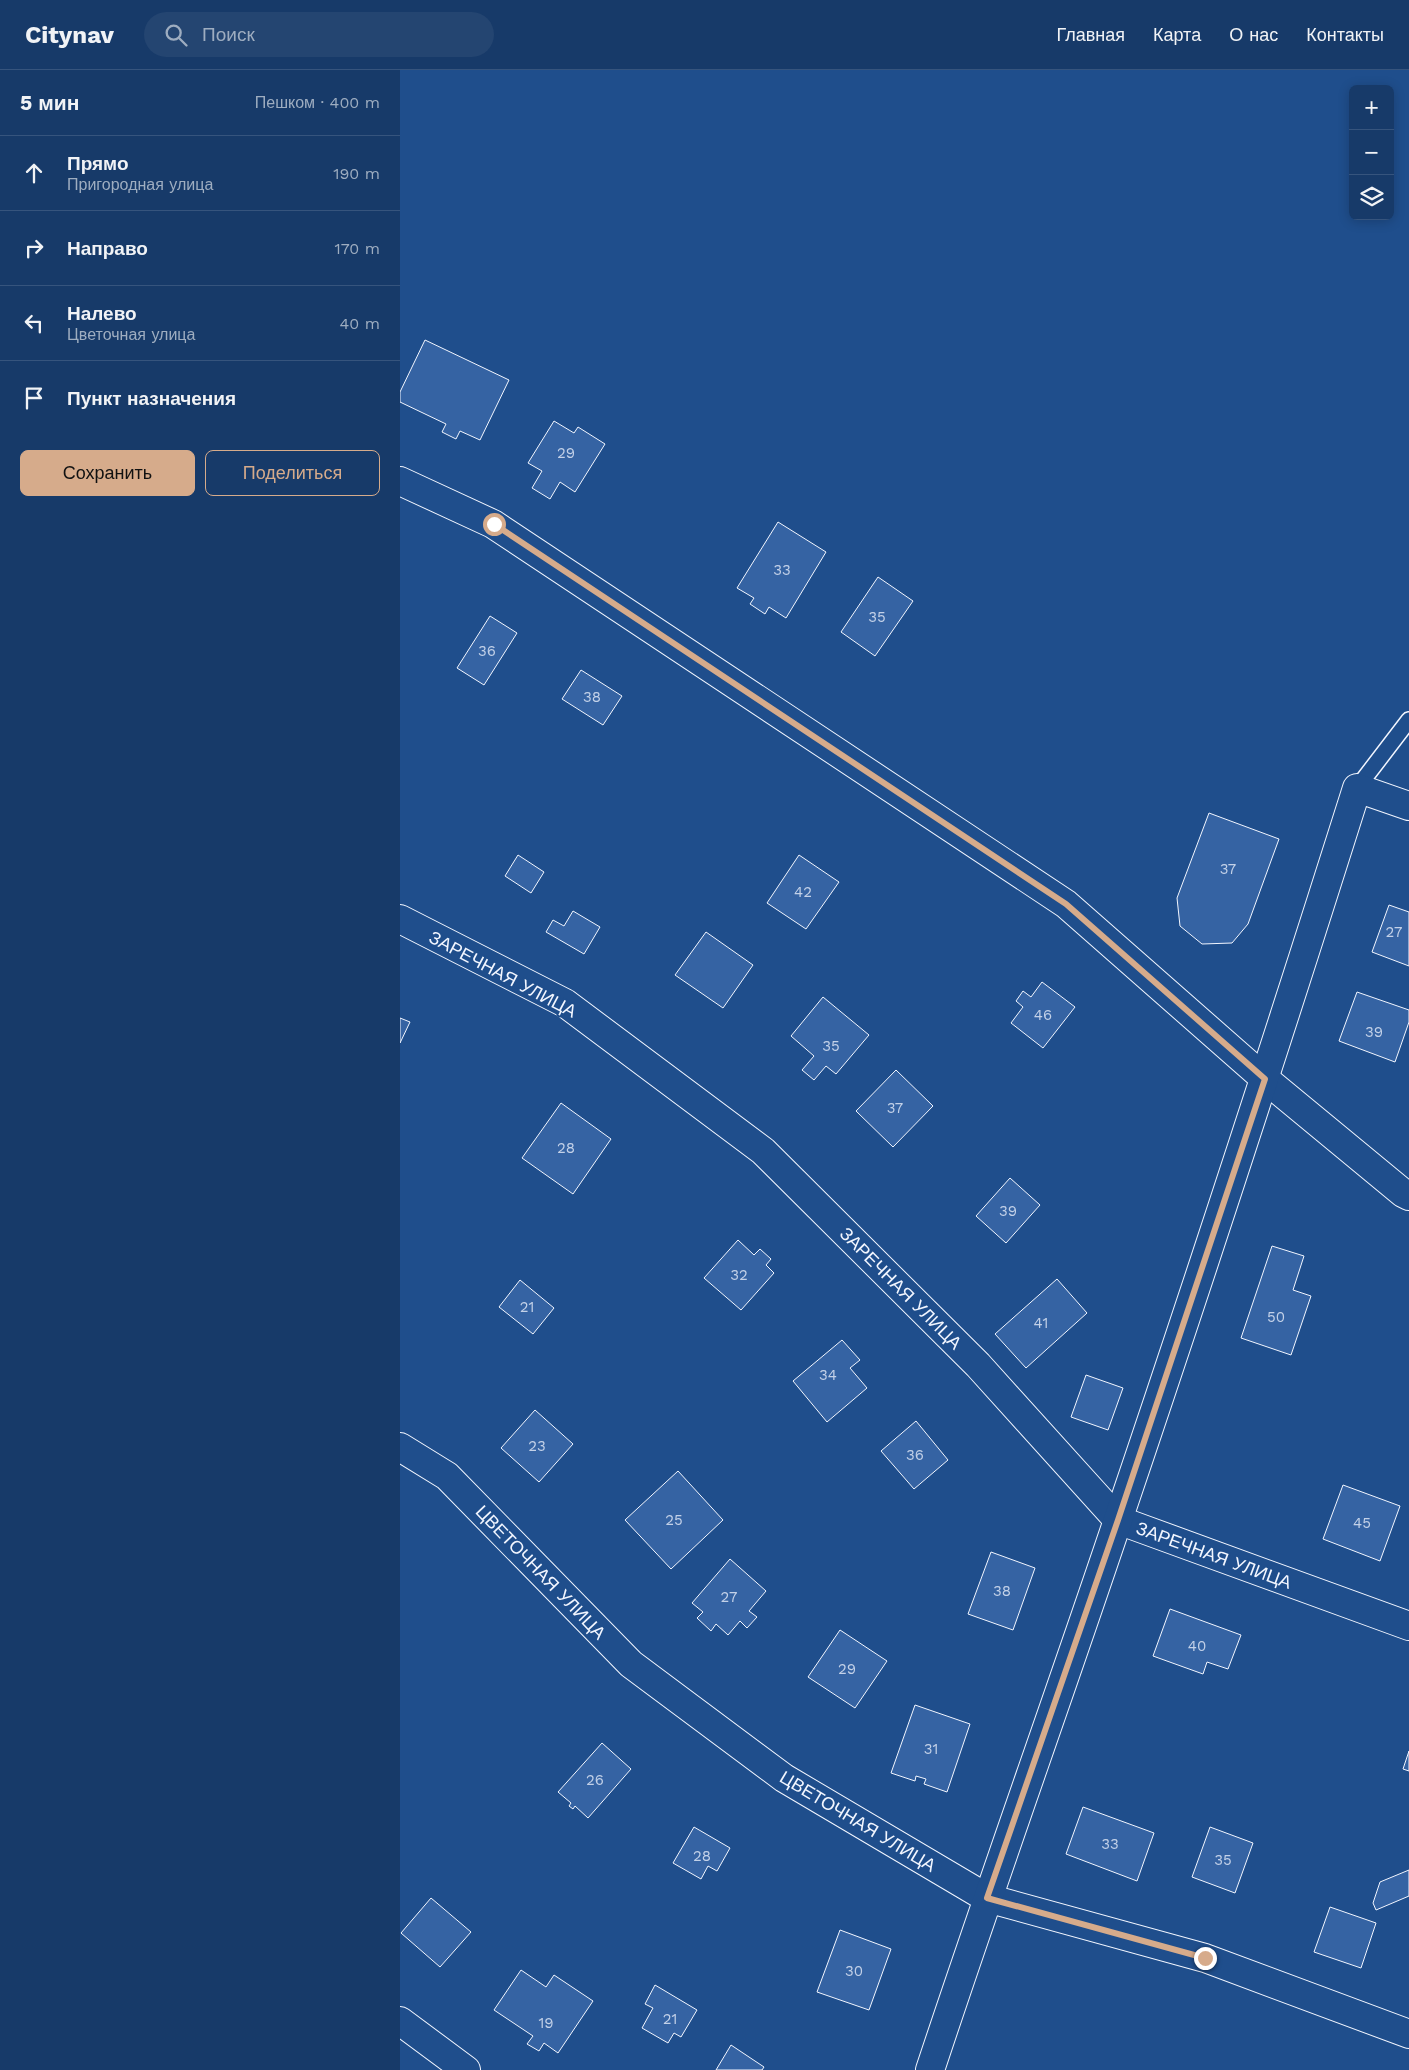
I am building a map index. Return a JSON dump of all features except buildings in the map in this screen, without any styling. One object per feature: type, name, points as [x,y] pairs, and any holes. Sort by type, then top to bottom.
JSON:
[{"type":"street","points":[[400,481],[494,524],[1066,904],[1265,1079],[1409,1196]]},
{"type":"street","points":[[930,2070],[987,1898],[1118,1520],[1265,1079],[1357,788],[1409,806]]},
{"type":"street","name":"ЗАРЕЧНАЯ УЛИЦА","points":[[400,919],[565,1003],[763,1151],[978,1365],[1118,1520],[1409,1626]]},
{"type":"street","name":"ЦВЕТОЧНАЯ УЛИЦА","points":[[400,1447],[447,1476],[630,1664],[784,1778],[987,1898],[1205,1958],[1409,2034]]},
{"type":"street","points":[[400,2021],[466,2070]]},
{"type":"lane","points":[[1357,788],[1409,720]]},
{"type":"route","points":[[494,524],[1066,904],[1265,1079],[1118,1520],[987,1898],[1205,1958]]}]
